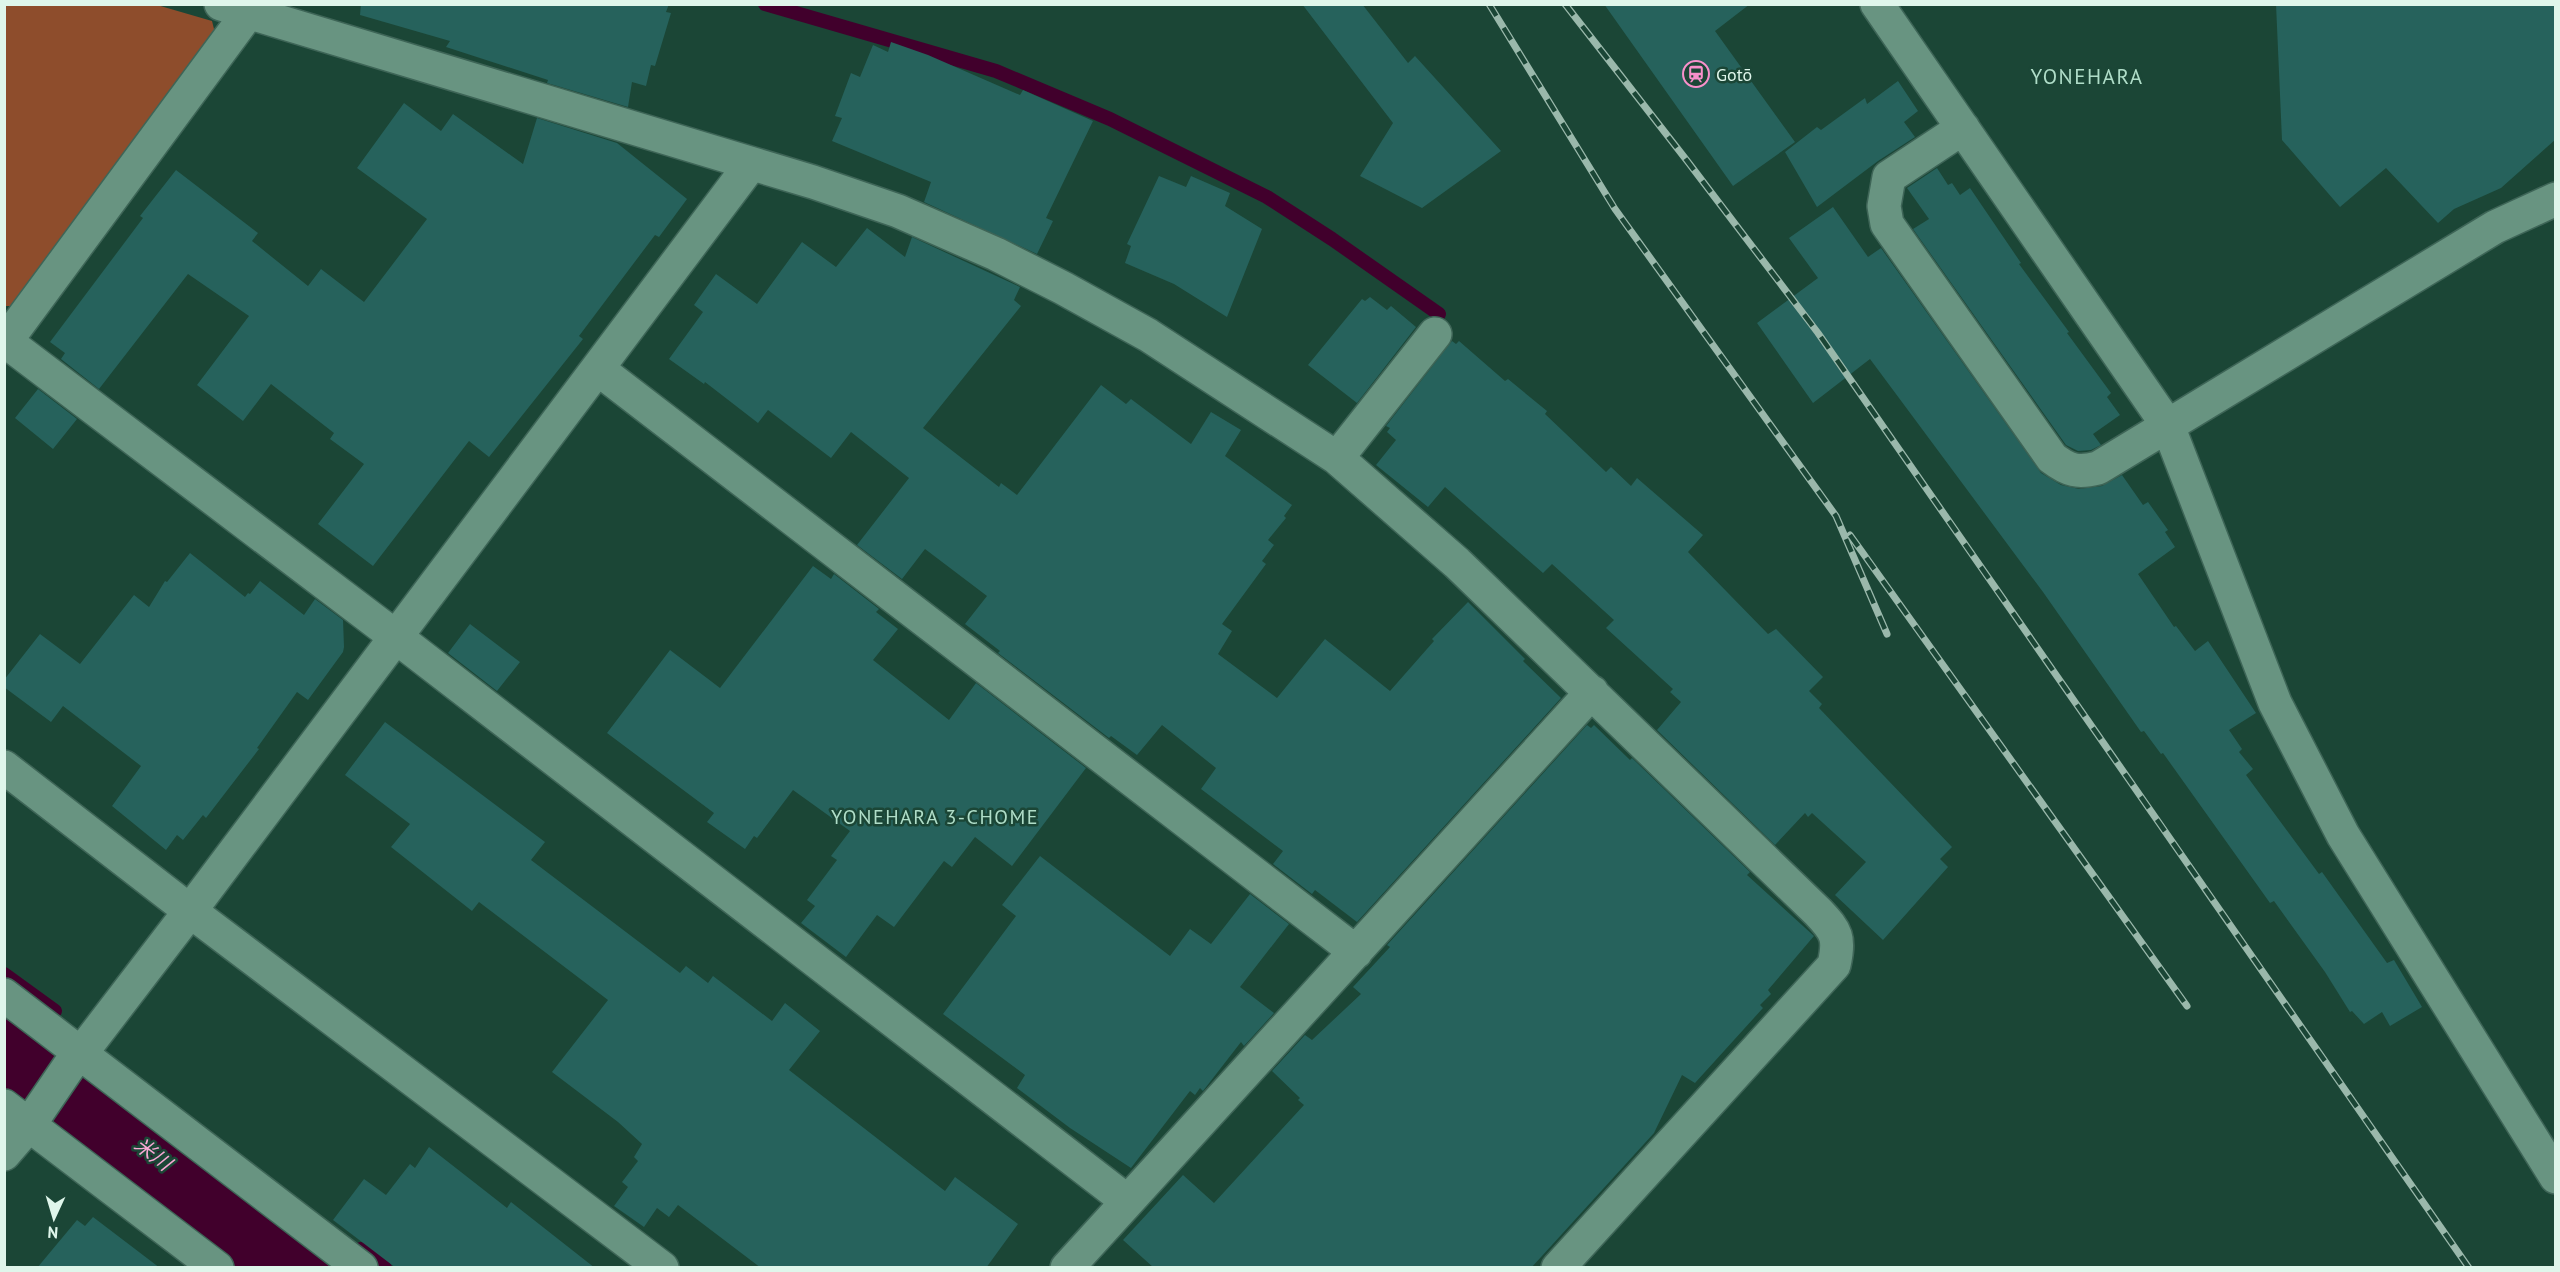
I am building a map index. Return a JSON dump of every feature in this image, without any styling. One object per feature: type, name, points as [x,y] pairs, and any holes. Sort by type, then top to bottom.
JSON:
[{"type":"street","points":[[1877,4],[2168,426],[2276,703],[2343,835],[2556,1177]]},
{"type":"street","points":[[1127,1201],[396,637],[5,341],[235,9],[813,182],[898,212],[996,254],[1148,335],[1337,458],[1457,563],[1818,912],[1834,930],[1839,946],[1834,966],[1558,1268]]},
{"type":"street","points":[[1963,128],[1889,177],[1884,206],[1887,224],[2052,458],[2066,469],[2080,473],[2098,468],[2495,227],[2556,199]]},
{"type":"street","points":[[4,1154],[24,1114],[78,1056],[190,911],[751,164]]},
{"type":"street","points":[[1337,458],[1434,334]]},
{"type":"street","points":[[598,369],[1356,952]]},
{"type":"street","points":[[1067,1268],[1592,692]]},
{"type":"street","points":[[4,768],[662,1268]]},
{"type":"street","points":[[4,995],[78,1056],[361,1268]]},
{"type":"street","points":[[24,1114],[217,1268]]},
{"type":"shaded area","points":[[4,5],[157,5],[212,21],[216,37],[12,306],[5,306]]},
{"type":"building","points":[[361,4],[669,4],[666,12],[671,13],[655,66],[651,65],[646,86],[632,82],[628,107],[547,83],[548,80],[446,47],[450,41],[360,15]]},
{"type":"building","points":[[1302,4],[1362,4],[1408,63],[1415,56],[1501,151],[1422,208],[1360,176],[1393,123]]},
{"type":"building","points":[[1604,4],[1750,4],[1715,31],[1795,142],[1733,186]]},
{"type":"building","points":[[2276,4],[2556,4],[2556,139],[2501,188],[2454,209],[2438,223],[2386,168],[2340,207],[2282,140]]},
{"type":"building","points":[[891,42],[928,55],[1020,95],[1023,90],[1093,121],[1046,218],[1053,221],[1037,254],[924,202],[931,182],[832,141],[842,118],[835,116],[851,73],[860,77],[873,45],[888,52]]},
{"type":"building","points":[[1898,81],[1918,111],[1904,122],[1915,137],[1878,161],[1817,207],[1785,152],[1817,127],[1821,130],[1865,98],[1867,104]]},
{"type":"building","points":[[404,103],[441,131],[453,114],[523,164],[537,118],[617,143],[687,199],[659,237],[655,235],[579,336],[583,339],[489,457],[469,441],[373,566],[318,524],[364,464],[330,439],[334,433],[271,384],[243,421],[197,385],[249,316],[188,274],[99,389],[61,359],[65,353],[50,342],[143,218],[140,216],[176,170],[258,233],[252,241],[308,286],[321,269],[364,302],[427,219],[357,168]]},
{"type":"building","points":[[1937,168],[1948,185],[1952,183],[1960,195],[1970,188],[2021,263],[2019,264],[2111,393],[2107,397],[2120,415],[2093,434],[2101,445],[2091,450],[2078,451],[2066,445],[1913,229],[1929,219],[1907,188]]},
{"type":"building","points":[[1159,176],[1186,187],[1191,176],[1230,193],[1225,206],[1262,229],[1227,317],[1174,284],[1125,263],[1131,246],[1127,244]]},
{"type":"building","points":[[1833,207],[1868,257],[1881,248],[2041,473],[2061,485],[2079,489],[2102,486],[2122,475],[2143,505],[2148,502],[2168,530],[2165,532],[2175,547],[2138,574],[2174,627],[2176,626],[2195,651],[2208,641],[2256,713],[2229,730],[2242,749],[2239,752],[2253,769],[2246,775],[2319,874],[2322,872],[2387,963],[2394,960],[2422,1007],[2390,1026],[2382,1012],[2364,1024],[2352,1011],[2350,1012],[2325,972],[2274,901],[2270,903],[2163,753],[2161,754],[2144,731],[2141,732],[2043,592],[1870,359],[1813,403],[1757,323],[1818,278],[1789,238]]},
{"type":"building","points":[[867,228],[905,257],[912,237],[1020,287],[1014,300],[1021,306],[923,428],[999,487],[1001,483],[1017,495],[1101,385],[1126,404],[1131,399],[1191,444],[1211,412],[1241,430],[1225,456],[1292,505],[1284,516],[1286,518],[1268,540],[1274,545],[1262,561],[1266,564],[1222,624],[1232,631],[1218,654],[1277,698],[1325,639],[1390,691],[1434,641],[1432,639],[1468,602],[1561,698],[1357,922],[1315,890],[1312,894],[1273,864],[1283,851],[1201,789],[1216,768],[1162,725],[1137,755],[1111,736],[1109,738],[998,653],[1000,651],[965,624],[987,596],[925,549],[902,579],[857,545],[909,478],[851,432],[831,458],[768,410],[758,423],[705,382],[704,384],[669,359],[703,312],[694,305],[716,274],[757,304],[802,242],[836,267]]},
{"type":"building","points":[[1370,297],[1387,310],[1391,306],[1416,327],[1357,403],[1308,365],[1362,299],[1365,301]]},
{"type":"building","points":[[1452,341],[1456,344],[1459,341],[1505,381],[1508,379],[1547,411],[1545,414],[1606,472],[1611,467],[1631,486],[1637,478],[1703,535],[1688,552],[1768,634],[1776,629],[1823,677],[1809,691],[1822,704],[1819,708],[1952,847],[1940,859],[1948,867],[1883,940],[1835,895],[1866,862],[1812,813],[1808,817],[1805,813],[1775,845],[1657,730],[1681,702],[1670,692],[1673,689],[1606,628],[1614,620],[1552,564],[1543,573],[1445,487],[1428,507],[1376,465],[1396,440],[1387,432],[1390,428],[1386,426]]},
{"type":"building","points":[[38,389],[77,419],[53,449],[15,418]]},
{"type":"building","points":[[190,553],[245,597],[260,581],[304,615],[315,599],[343,620],[344,647],[343,652],[308,700],[297,692],[257,748],[259,749],[206,818],[203,815],[183,840],[177,835],[166,850],[112,806],[141,766],[63,706],[51,722],[4,687],[4,680],[40,634],[80,664],[134,595],[149,607],[165,581],[167,582]]},
{"type":"building","points":[[813,566],[831,579],[834,574],[879,609],[876,612],[898,629],[873,660],[949,720],[976,683],[1086,768],[1012,866],[975,837],[952,867],[944,861],[894,927],[877,915],[846,957],[801,923],[815,906],[807,900],[837,860],[831,856],[850,831],[793,790],[757,838],[754,836],[745,849],[707,822],[714,813],[607,733],[670,650],[720,688]]},
{"type":"building","points":[[470,624],[520,662],[497,691],[448,653]]},
{"type":"building","points":[[385,722],[545,842],[531,860],[680,973],[686,966],[708,983],[713,976],[772,1021],[785,1003],[820,1031],[789,1070],[945,1191],[955,1177],[1018,1224],[986,1268],[761,1268],[678,1205],[669,1217],[657,1208],[644,1227],[614,1206],[628,1187],[622,1182],[638,1161],[634,1157],[642,1144],[618,1122],[552,1072],[608,1000],[479,902],[472,911],[391,847],[410,824],[345,775]]},
{"type":"building","points":[[1587,725],[1591,728],[1594,725],[1630,760],[1632,758],[1750,872],[1747,875],[1814,936],[1768,990],[1771,994],[1760,1005],[1763,1008],[1695,1083],[1682,1075],[1654,1133],[1531,1268],[1154,1268],[1123,1240],[1183,1175],[1214,1203],[1304,1105],[1298,1100],[1300,1098],[1272,1071],[1305,1035],[1312,1040],[1361,994],[1353,987],[1390,947],[1387,945]]},
{"type":"building","points":[[1040,856],[1170,956],[1190,929],[1211,944],[1250,894],[1289,924],[1240,987],[1274,1013],[1244,1046],[1241,1042],[1203,1091],[1200,1088],[1195,1095],[1190,1091],[1131,1168],[1070,1128],[1017,1088],[1025,1075],[943,1014],[1016,916],[1002,905]]},
{"type":"building","points":[[429,1147],[507,1208],[511,1202],[595,1268],[396,1268],[333,1220],[364,1179],[386,1195],[410,1164],[415,1168]]},
{"type":"building","points":[[93,1217],[160,1268],[37,1268],[77,1220],[85,1226]]},
{"type":"waterway","points":[[765,4],[996,71],[1110,119],[1267,197],[1332,239],[1439,314]]},
{"type":"waterway","points":[[4,974],[55,1011]]},
{"type":"waterway","name":"米川","points":[[4,1041],[302,1268]]},
{"type":"waterway","points":[[361,1249],[385,1268]]},
{"type":"railway","points":[[1489,4],[1615,209],[1836,516],[1887,634]]},
{"type":"railway","points":[[1565,4],[1818,333],[2469,1268]]},
{"type":"railway","points":[[1850,535],[2187,1006]]},
{"type":"place","name":"Gotō","points":[[1696,74]]},
{"type":"district","name":"YONEHARA","points":[[2087,76]]},
{"type":"district","name":"YONEHARA 3-CHOME","points":[[935,817]]}]
